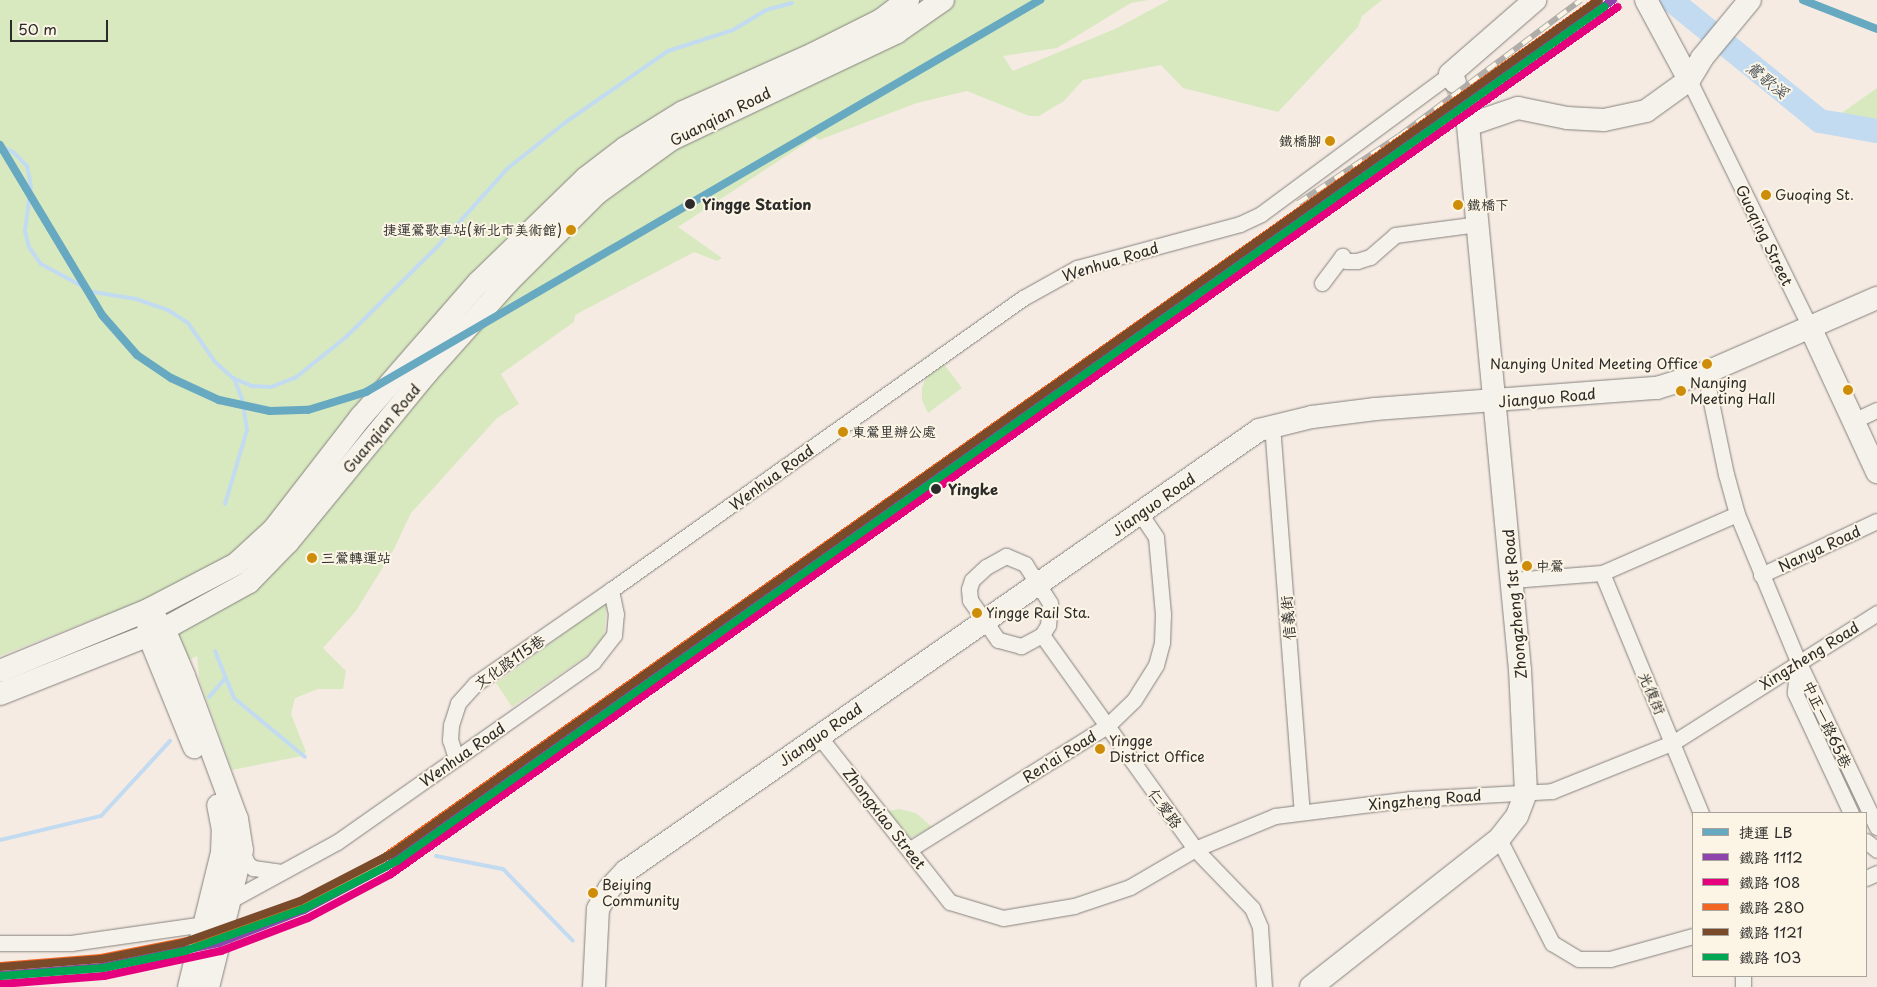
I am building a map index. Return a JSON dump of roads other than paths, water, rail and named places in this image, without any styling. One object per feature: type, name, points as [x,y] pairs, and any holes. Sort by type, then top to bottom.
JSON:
[{"type":"street","name":"Guanqian Road","points":[[0,671],[148,610],[236,564],[274,529],[361,417],[478,283],[586,178],[625,148],[682,112],[813,54],[880,20],[908,0]]},
{"type":"street","name":"Guanqian Road","points":[[0,694],[157,632],[249,582],[282,549],[426,374],[507,283],[596,194],[678,135],[897,32],[943,0]]},
{"type":"street","name":"Wenhua Road","points":[[231,900],[338,842],[593,662],[614,635],[616,614],[611,590],[1052,280],[1077,268],[1240,224],[1261,214],[1453,78],[1535,0]]},
{"type":"street","name":"Guoqing Street","points":[[1646,0],[1689,80],[1810,327],[1877,472]]},
{"type":"street","points":[[1689,80],[1702,58],[1750,0]]},
{"type":"street","name":"Zhongzheng 1st Road","points":[[1311,987],[1499,839],[1517,816],[1526,792],[1520,670],[1496,401],[1468,125],[1518,108],[1567,118],[1604,120],[1646,111],[1689,80]]},
{"type":"street","points":[[1322,283],[1342,256],[1346,261],[1358,261],[1370,257],[1395,235],[1478,224]]},
{"type":"street","name":"Jianguo Road","points":[[594,987],[598,909],[609,889],[626,871],[818,735],[1039,584],[1259,430],[1272,425],[1375,409],[1657,388],[1705,373],[1877,298]]},
{"type":"street","points":[[1705,373],[1726,474],[1737,514],[1798,661]]},
{"type":"street","points":[[1853,421],[1877,410]]},
{"type":"street","name":"信義街","points":[[1272,425],[1302,811]]},
{"type":"street","name":"Ren'ai Road","points":[[910,849],[1107,726],[1134,700],[1152,672],[1162,642],[1163,614],[1156,537],[1140,512]]},
{"type":"street","points":[[1512,580],[1602,573],[1737,514]]},
{"type":"street","name":"Nanya Road","points":[[1761,575],[1877,521]]},
{"type":"street","points":[[1006,556],[1025,564],[1039,584],[1050,603],[1051,614],[1042,635],[1021,646],[1009,645],[998,640],[970,600],[969,589],[972,580],[986,567],[1006,556]]},
{"type":"street","name":"光復街","points":[[1602,573],[1674,742],[1701,812]]},
{"type":"street","name":"文化路115巷","points":[[456,758],[450,740],[451,724],[458,703],[475,684],[611,590]]},
{"type":"street","points":[[148,610],[237,819],[242,850],[247,863],[253,868],[280,872]]},
{"type":"street","name":"Xingzheng Road","points":[[950,902],[1003,918],[1074,906],[1130,887],[1195,849],[1244,826],[1302,811],[1526,792],[1552,792],[1674,742],[1798,661],[1877,613]]},
{"type":"street","points":[[157,632],[219,808],[222,853],[189,987]]},
{"type":"street","name":"仁愛路","points":[[1042,635],[1195,849],[1252,908],[1260,927],[1264,987]]},
{"type":"street","name":"中正一路65巷","points":[[1798,661],[1795,693],[1851,812]]},
{"type":"street","name":"中正一路65巷","points":[[1798,661],[1877,827]]},
{"type":"street","name":"Zhongxiao Street","points":[[818,735],[950,902]]},
{"type":"street","points":[[1499,839],[1552,944],[1579,959],[1610,959],[1692,936]]},
{"type":"street","points":[[1867,842],[1877,850]]},
{"type":"street","points":[[208,987],[242,850]]},
{"type":"street","points":[[0,943],[71,943],[205,924]]},
{"type":"waterway","name":"鶯歌溪","points":[[1671,0],[1820,121],[1877,131]]},
{"type":"waterway","points":[[0,146],[13,152],[27,166],[31,186],[25,231],[29,247],[41,264],[93,292],[136,299],[168,310],[188,323],[215,362],[233,378],[252,386],[271,387],[295,378],[345,338],[438,246],[508,168],[566,122],[668,51],[733,30],[766,10],[792,3]]},
{"type":"waterway","points":[[225,504],[247,430],[242,399],[234,378]]},
{"type":"waterway","points":[[215,651],[234,698],[305,757]]},
{"type":"waterway","points":[[209,697],[224,680]]},
{"type":"waterway","points":[[0,840],[101,816],[170,741]]},
{"type":"waterway","points":[[436,856],[503,869],[573,941]]},
{"type":"tunnel","points":[[1455,82],[1468,125]]},
{"type":"railway","points":[[1298,203],[1399,136],[1581,0]]},
{"type":"metro line","name":"LB","points":[[0,145],[102,315],[137,355],[171,378],[219,400],[270,411],[308,410],[366,392],[1040,0]]},
{"type":"metro line","name":"LB","points":[[1803,0],[1877,29]]},
{"type":"rail line","name":"280","points":[[0,966],[101,958],[217,935],[300,902],[382,859],[1598,0]]},
{"type":"rail line","name":"1121","points":[[0,967],[102,959],[182,943],[300,901],[393,853],[1599,0]]},
{"type":"rail line","name":"1112","points":[[0,975],[102,967],[219,943],[304,910],[387,866],[1613,0]]},
{"type":"rail line","name":"103","points":[[1,976],[103,968],[185,951],[303,909],[397,861],[1604,7]]},
{"type":"rail line","name":"108","points":[[1,984],[104,976],[221,951],[308,918],[391,874],[1618,7]]},
{"type":"place","name":"鐵橋腳","points":[[1330,141]]},
{"type":"place","name":"Guoqing St.","points":[[1766,195]]},
{"type":"place","name":"Yingge Station","points":[[690,204]]},
{"type":"place","name":"鐵橋下","points":[[1458,205]]},
{"type":"place","name":"捷運鶯歌車站(新北市美術館)","points":[[571,230]]},
{"type":"place","name":"Nanying United Meeting Office","points":[[1707,364]]},
{"type":"place","name":"Nanying Meeting Hall","points":[[1681,391]]},
{"type":"place","name":"東鶯里辦公處","points":[[843,432]]},
{"type":"place","name":"Yingke","points":[[936,489]]},
{"type":"place","name":"三鶯轉運站","points":[[312,558]]},
{"type":"place","name":"中鶯","points":[[1527,566]]},
{"type":"place","name":"Yingge Rail Sta.","points":[[977,613]]},
{"type":"place","name":"Yingge District Office","points":[[1100,749]]},
{"type":"place","name":"Beiying Community","points":[[593,893]]}]
